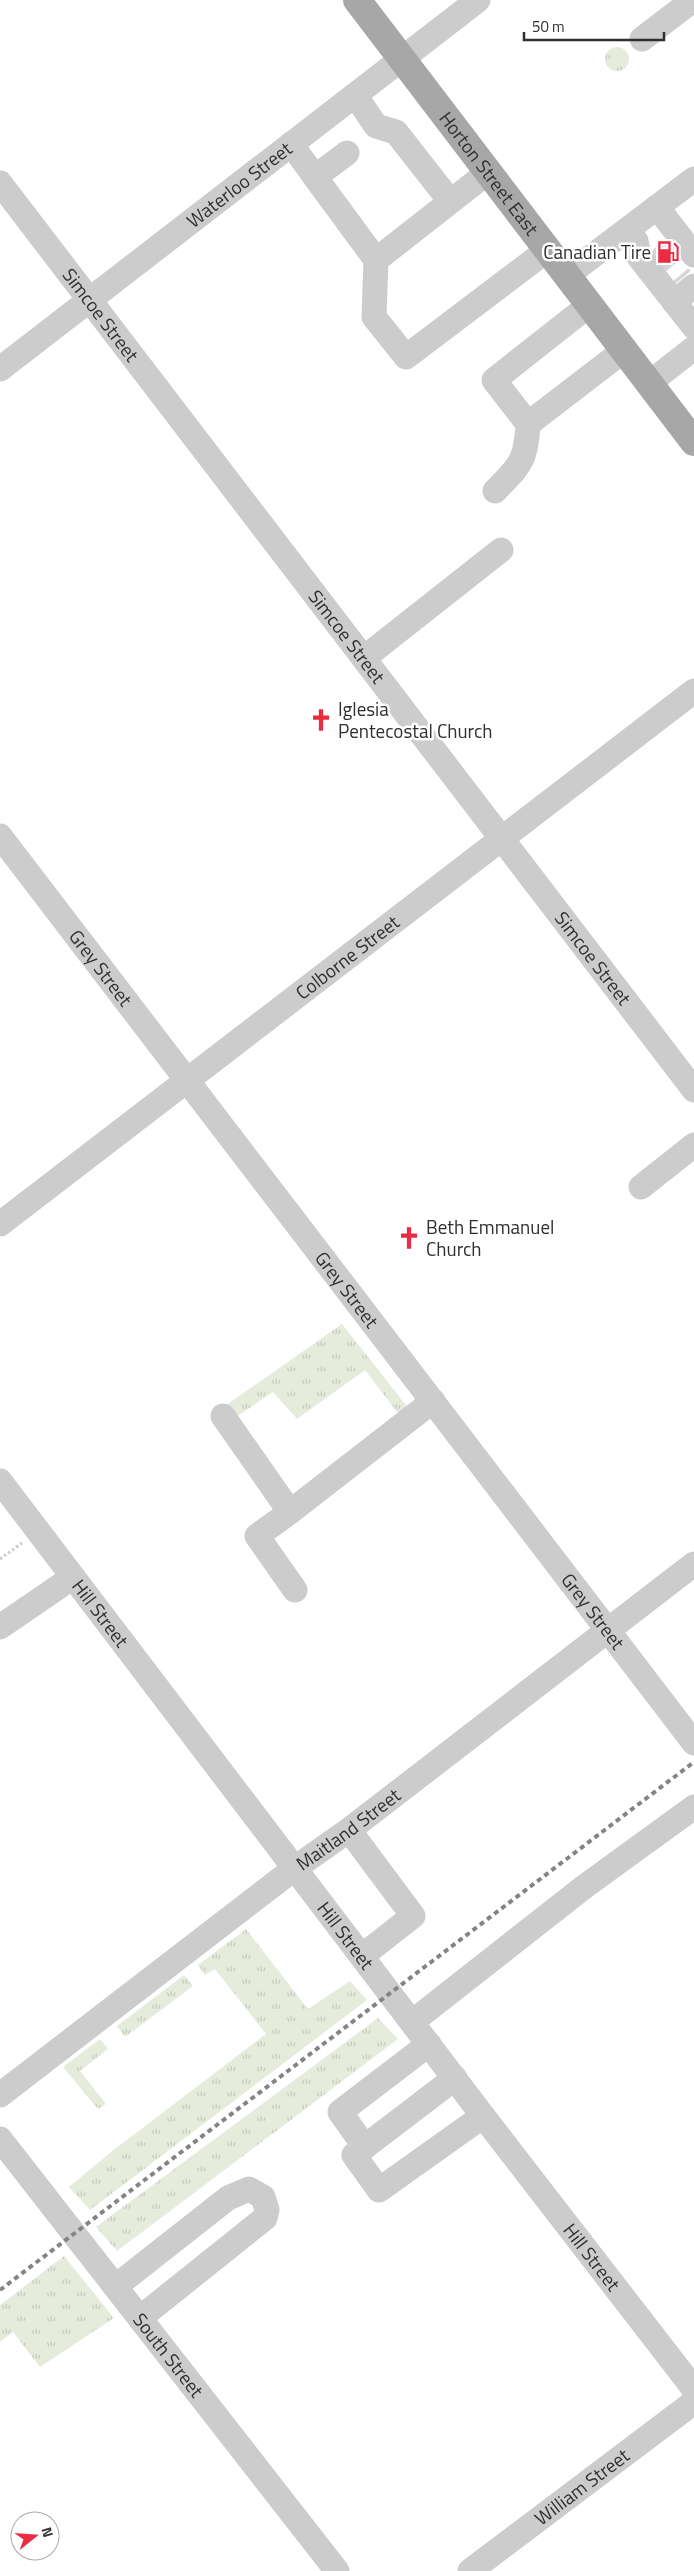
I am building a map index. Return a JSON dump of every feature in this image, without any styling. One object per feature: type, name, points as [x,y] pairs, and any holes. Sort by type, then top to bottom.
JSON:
[{"type":"main road","name":"Horton Street East","points":[[357,0],[400,60],[694,442]]},
{"type":"street","name":"Waterloo Street","points":[[0,369],[400,60],[451,8],[478,0]]},
{"type":"street","points":[[642,39],[693,0]]},
{"type":"street","points":[[355,95],[376,126],[396,132],[450,201]]},
{"type":"street","points":[[291,144],[376,260],[374,317],[406,357],[546,250]]},
{"type":"street","points":[[315,177],[347,153]]},
{"type":"street","points":[[376,260],[487,173]]},
{"type":"street","points":[[694,179],[656,207],[640,240],[639,257],[685,289],[694,327]]},
{"type":"street","name":"Simcoe Street","points":[[0,183],[693,1086]]},
{"type":"street","points":[[656,207],[694,255]]},
{"type":"street","points":[[566,276],[640,240]]},
{"type":"street","points":[[495,491],[520,465],[525,453],[528,424],[494,380],[588,306]]},
{"type":"street","points":[[648,384],[694,348]]},
{"type":"street","points":[[528,424],[623,351]]},
{"type":"street","points":[[364,658],[501,550]]},
{"type":"street","name":"Colborne Street","points":[[0,1224],[694,691]]},
{"type":"street","name":"Grey Street","points":[[0,836],[694,1743]]},
{"type":"street","points":[[641,1187],[694,1145]]},
{"type":"street","points":[[295,1590],[257,1536],[433,1401]]},
{"type":"street","points":[[223,1416],[290,1512]]},
{"type":"street","name":"Hill Street","points":[[3,1489],[73,1577],[483,2116],[694,2389]]},
{"type":"street","name":"Maitland Street","points":[[0,2095],[295,1868],[349,1830],[694,1564]]},
{"type":"street","points":[[0,1627],[73,1577]]},
{"type":"street","points":[[412,2022],[584,1887],[694,1807]]},
{"type":"street","points":[[349,1830],[413,1916],[362,1956]]},
{"type":"street","points":[[365,2147],[340,2112],[430,2044]]},
{"type":"street","points":[[455,2078],[354,2155],[380,2190],[483,2116]]},
{"type":"street","name":"South Street","points":[[0,2139],[337,2571]]},
{"type":"street","points":[[116,2286],[228,2198],[249,2189],[262,2197],[267,2210],[265,2218],[140,2318]]},
{"type":"street","name":"William Street","points":[[470,2571],[694,2402]]},
{"type":"green space","points":[[617,47],[622,48],[628,54],[628,64],[622,70],[617,71],[612,70],[606,64],[605,59],[606,54],[612,48]]},
{"type":"green space","points":[[342,1324],[409,1409],[400,1416],[365,1370],[297,1419],[273,1392],[236,1417],[225,1406]]},
{"type":"green space","points":[[246,1929],[308,2009],[350,1981],[367,2000],[90,2210],[69,2187],[111,2152],[266,2034],[215,1969],[205,1975],[198,1965]]},
{"type":"green space","points":[[184,1975],[193,1986],[125,2037],[117,2026]]},
{"type":"green space","points":[[378,2018],[398,2039],[117,2251],[96,2227]]},
{"type":"green space","points":[[100,2039],[108,2049],[80,2071],[106,2104],[98,2109],[63,2067]]},
{"type":"green space","points":[[64,2256],[114,2318],[40,2367],[13,2332],[0,2342],[0,2305]]},
{"type":"tunnel","points":[[655,248],[681,279]]},
{"type":"railway","points":[[0,2290],[694,1762]]},
{"type":"place","name":"Canadian Tire","points":[[668,252]]},
{"type":"place","name":"Iglesia Pentecostal Church","points":[[321,720]]},
{"type":"place","name":"Beth Emmanuel Church","points":[[409,1238]]}]
